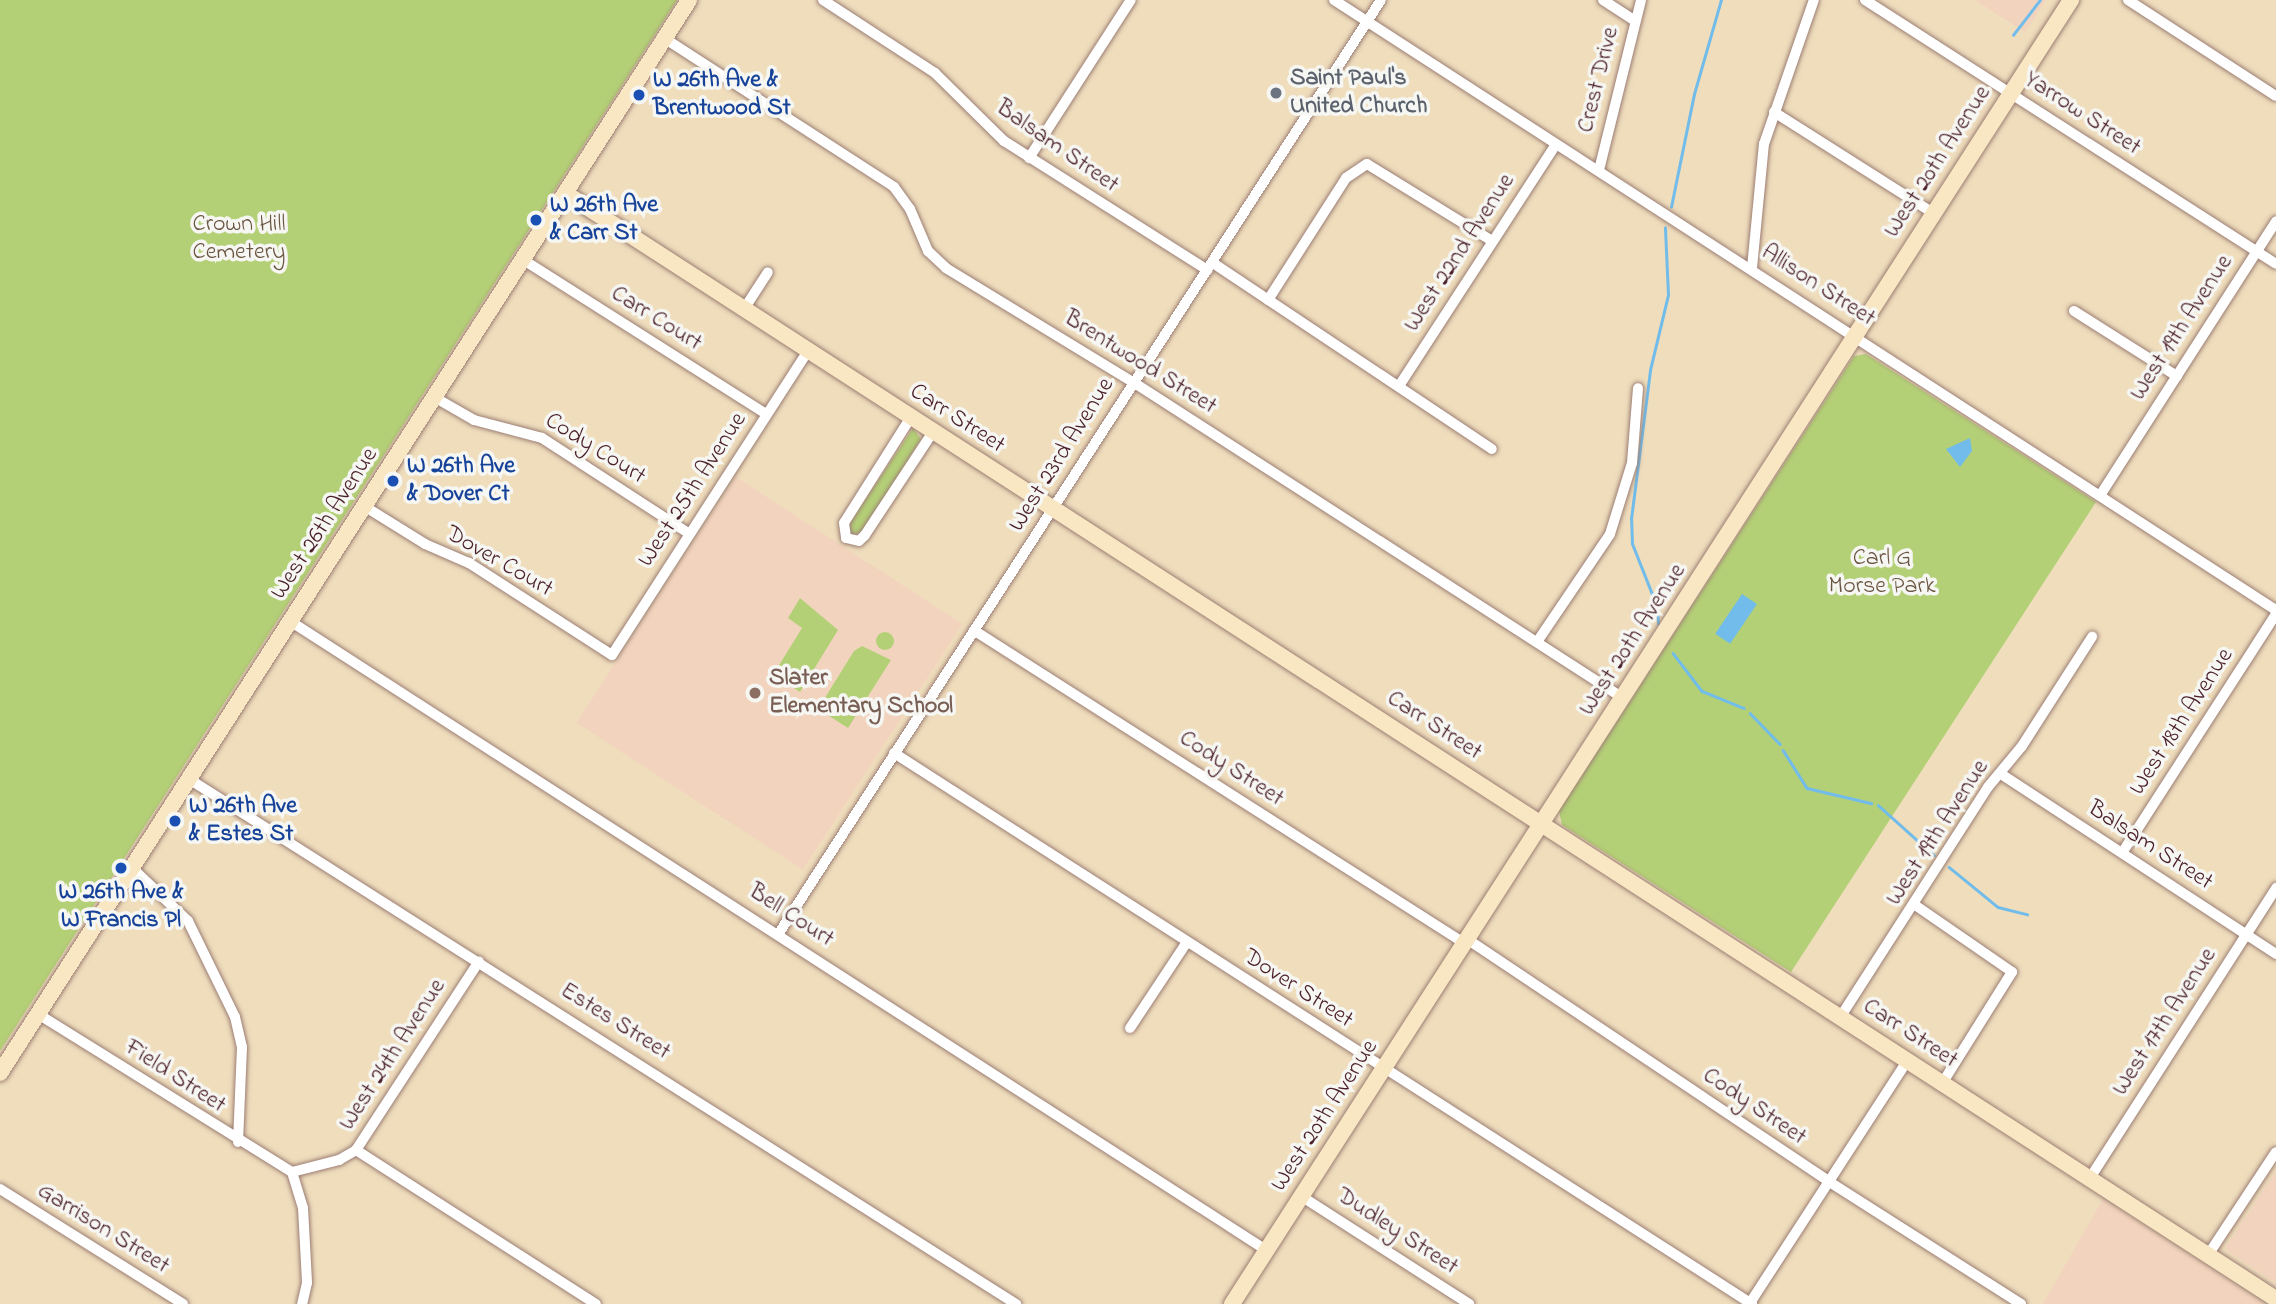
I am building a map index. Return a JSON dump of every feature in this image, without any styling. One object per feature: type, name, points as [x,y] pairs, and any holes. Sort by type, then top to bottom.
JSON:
[{"type":"street","name":"West 26th Avenue","points":[[0,1073],[689,0]]},
{"type":"street","name":"Balsam Street","points":[[822,0],[935,73],[989,129],[1029,158],[1268,300],[1492,449]]},
{"type":"street","points":[[1029,158],[1131,0]]},
{"type":"street","name":"Allison Street","points":[[1334,0],[2101,494],[2276,612]]},
{"type":"street","name":"West 23rd Avenue","points":[[779,933],[1381,0]]},
{"type":"street","points":[[1603,0],[1634,21]]},
{"type":"street","name":"Crest Drive","points":[[1599,170],[1641,0]]},
{"type":"street","points":[[1752,268],[1764,144],[1814,0]]},
{"type":"street","name":"Yarrow Street","points":[[1866,0],[2276,264]]},
{"type":"street","name":"West 20th Avenue","points":[[1231,1304],[2071,0]]},
{"type":"street","points":[[2128,0],[2276,96]]},
{"type":"street","name":"Brentwood Street","points":[[664,38],[894,187],[910,209],[928,251],[946,268],[1133,382],[1623,698]]},
{"type":"street","points":[[1774,112],[1933,213]]},
{"type":"street","name":"West 22nd Avenue","points":[[1399,386],[1556,144]]},
{"type":"street","points":[[1268,300],[1351,170],[1367,164],[1376,167],[1492,241]]},
{"type":"street","name":"Carr Street","points":[[565,193],[746,306],[933,432],[1842,1016],[2276,1299]]},
{"type":"street","name":"West 19th Avenue","points":[[2101,494],[2276,221]]},
{"type":"street","name":"Carr Court","points":[[522,260],[766,414]]},
{"type":"street","points":[[746,306],[768,272]]},
{"type":"street","points":[[2074,311],[2177,376]]},
{"type":"street","name":"West 25th Avenue","points":[[612,655],[810,348]]},
{"type":"street","points":[[1537,642],[1610,534],[1632,463],[1638,388]]},
{"type":"street","name":"Cody Court","points":[[434,397],[474,420],[542,438],[690,534]]},
{"type":"street","points":[[911,417],[844,523],[846,538],[859,541],[865,535],[933,432]]},
{"type":"street","name":"Dover Court","points":[[364,506],[425,544],[469,563],[612,655]]},
{"type":"street","name":"West 18th Avenue","points":[[2122,853],[2276,612]]},
{"type":"street","name":"Bell Court","points":[[290,621],[779,933],[1266,1250]]},
{"type":"street","name":"Cody Street","points":[[975,631],[1466,941],[1828,1181],[2021,1304]]},
{"type":"street","name":"West 19th Avenue","points":[[1842,1016],[1988,787],[2001,774],[2092,637]]},
{"type":"street","name":"Dover Street","points":[[894,753],[1751,1303]]},
{"type":"street","name":"Balsam Street","points":[[2001,774],[2276,954]]},
{"type":"street","name":"Estes Street","points":[[189,779],[1016,1304]]},
{"type":"street","points":[[132,868],[188,921],[235,1017],[242,1047],[238,1142]]},
{"type":"street","name":"West 17th Avenue","points":[[2090,1178],[2276,888]]},
{"type":"street","points":[[1915,905],[2012,972],[1942,1082]]},
{"type":"street","points":[[1130,1028],[1187,942]]},
{"type":"street","name":"West 24th Avenue","points":[[292,1172],[338,1160],[356,1150],[479,961]]},
{"type":"street","name":"Field Street","points":[[38,1014],[238,1142],[292,1172]]},
{"type":"street","points":[[1751,1303],[1908,1060]]},
{"type":"street","points":[[356,1150],[596,1304]]},
{"type":"street","points":[[2208,1255],[2276,1152]]},
{"type":"street","points":[[292,1172],[303,1208],[307,1283],[302,1304]]},
{"type":"street","name":"Garrison Street","points":[[0,1189],[183,1304]]},
{"type":"street","name":"Dudley Street","points":[[1301,1196],[1469,1304]]},
{"type":"shaded area","points":[[1975,0],[2046,0],[2025,32]]},
{"type":"shaded area","name":"Slater Elementary School","points":[[736,477],[962,624],[803,870],[576,723]]},
{"type":"shaded area","points":[[2276,1171],[2276,1283],[2225,1249]]},
{"type":"shaded area","points":[[2103,1199],[2265,1304],[2043,1304]]},
{"type":"green space","name":"Crown Hill Cemetery","points":[[0,0],[677,0],[0,1051]]},
{"type":"green space","name":"Carl G Morse Park","points":[[1866,354],[2096,502],[1791,972],[1562,825],[1559,811],[1854,356]]},
{"type":"green space","points":[[913,428],[921,439],[862,532],[850,535],[846,529]]},
{"type":"green space","points":[[800,598],[838,630],[800,692],[773,675],[802,628],[788,618]]},
{"type":"green space","points":[[885,632],[891,635],[894,641],[891,647],[885,650],[879,647],[876,641],[879,635]]},
{"type":"green space","points":[[862,646],[891,660],[848,728],[818,709],[854,651]]},
{"type":"water","points":[[1970,438],[1972,451],[1960,467],[1946,449]]},
{"type":"water","points":[[1742,594],[1757,604],[1730,644],[1715,634]]},
{"type":"waterway","points":[[1671,207],[1694,94],[1721,0]]},
{"type":"waterway","points":[[2013,35],[2040,0]]},
{"type":"waterway","points":[[1658,624],[1657,607],[1632,544],[1631,519],[1650,370],[1668,295],[1665,228]]},
{"type":"waterway","points":[[1673,653],[1702,691],[1744,708]]},
{"type":"waterway","points":[[1750,713],[1780,744]]},
{"type":"waterway","points":[[1783,750],[1807,788],[1871,803]]},
{"type":"waterway","points":[[1878,805],[1934,855]]},
{"type":"waterway","points":[[1949,867],[1998,907],[2027,914]]},
{"type":"place","name":"Saint Paul's United Church","points":[[1276,93]]},
{"type":"place","name":"W 26th Ave & Brentwood St","points":[[639,95]]},
{"type":"place","name":"W 26th Ave & Carr St","points":[[536,220]]},
{"type":"place","name":"W 26th Ave & Dover Ct","points":[[393,481]]},
{"type":"place","name":"Slater Elementary School","points":[[755,693]]},
{"type":"place","name":"W 26th Ave & Estes St","points":[[175,821]]},
{"type":"place","name":"W 26th Ave & W Francis Pl","points":[[121,868]]}]
